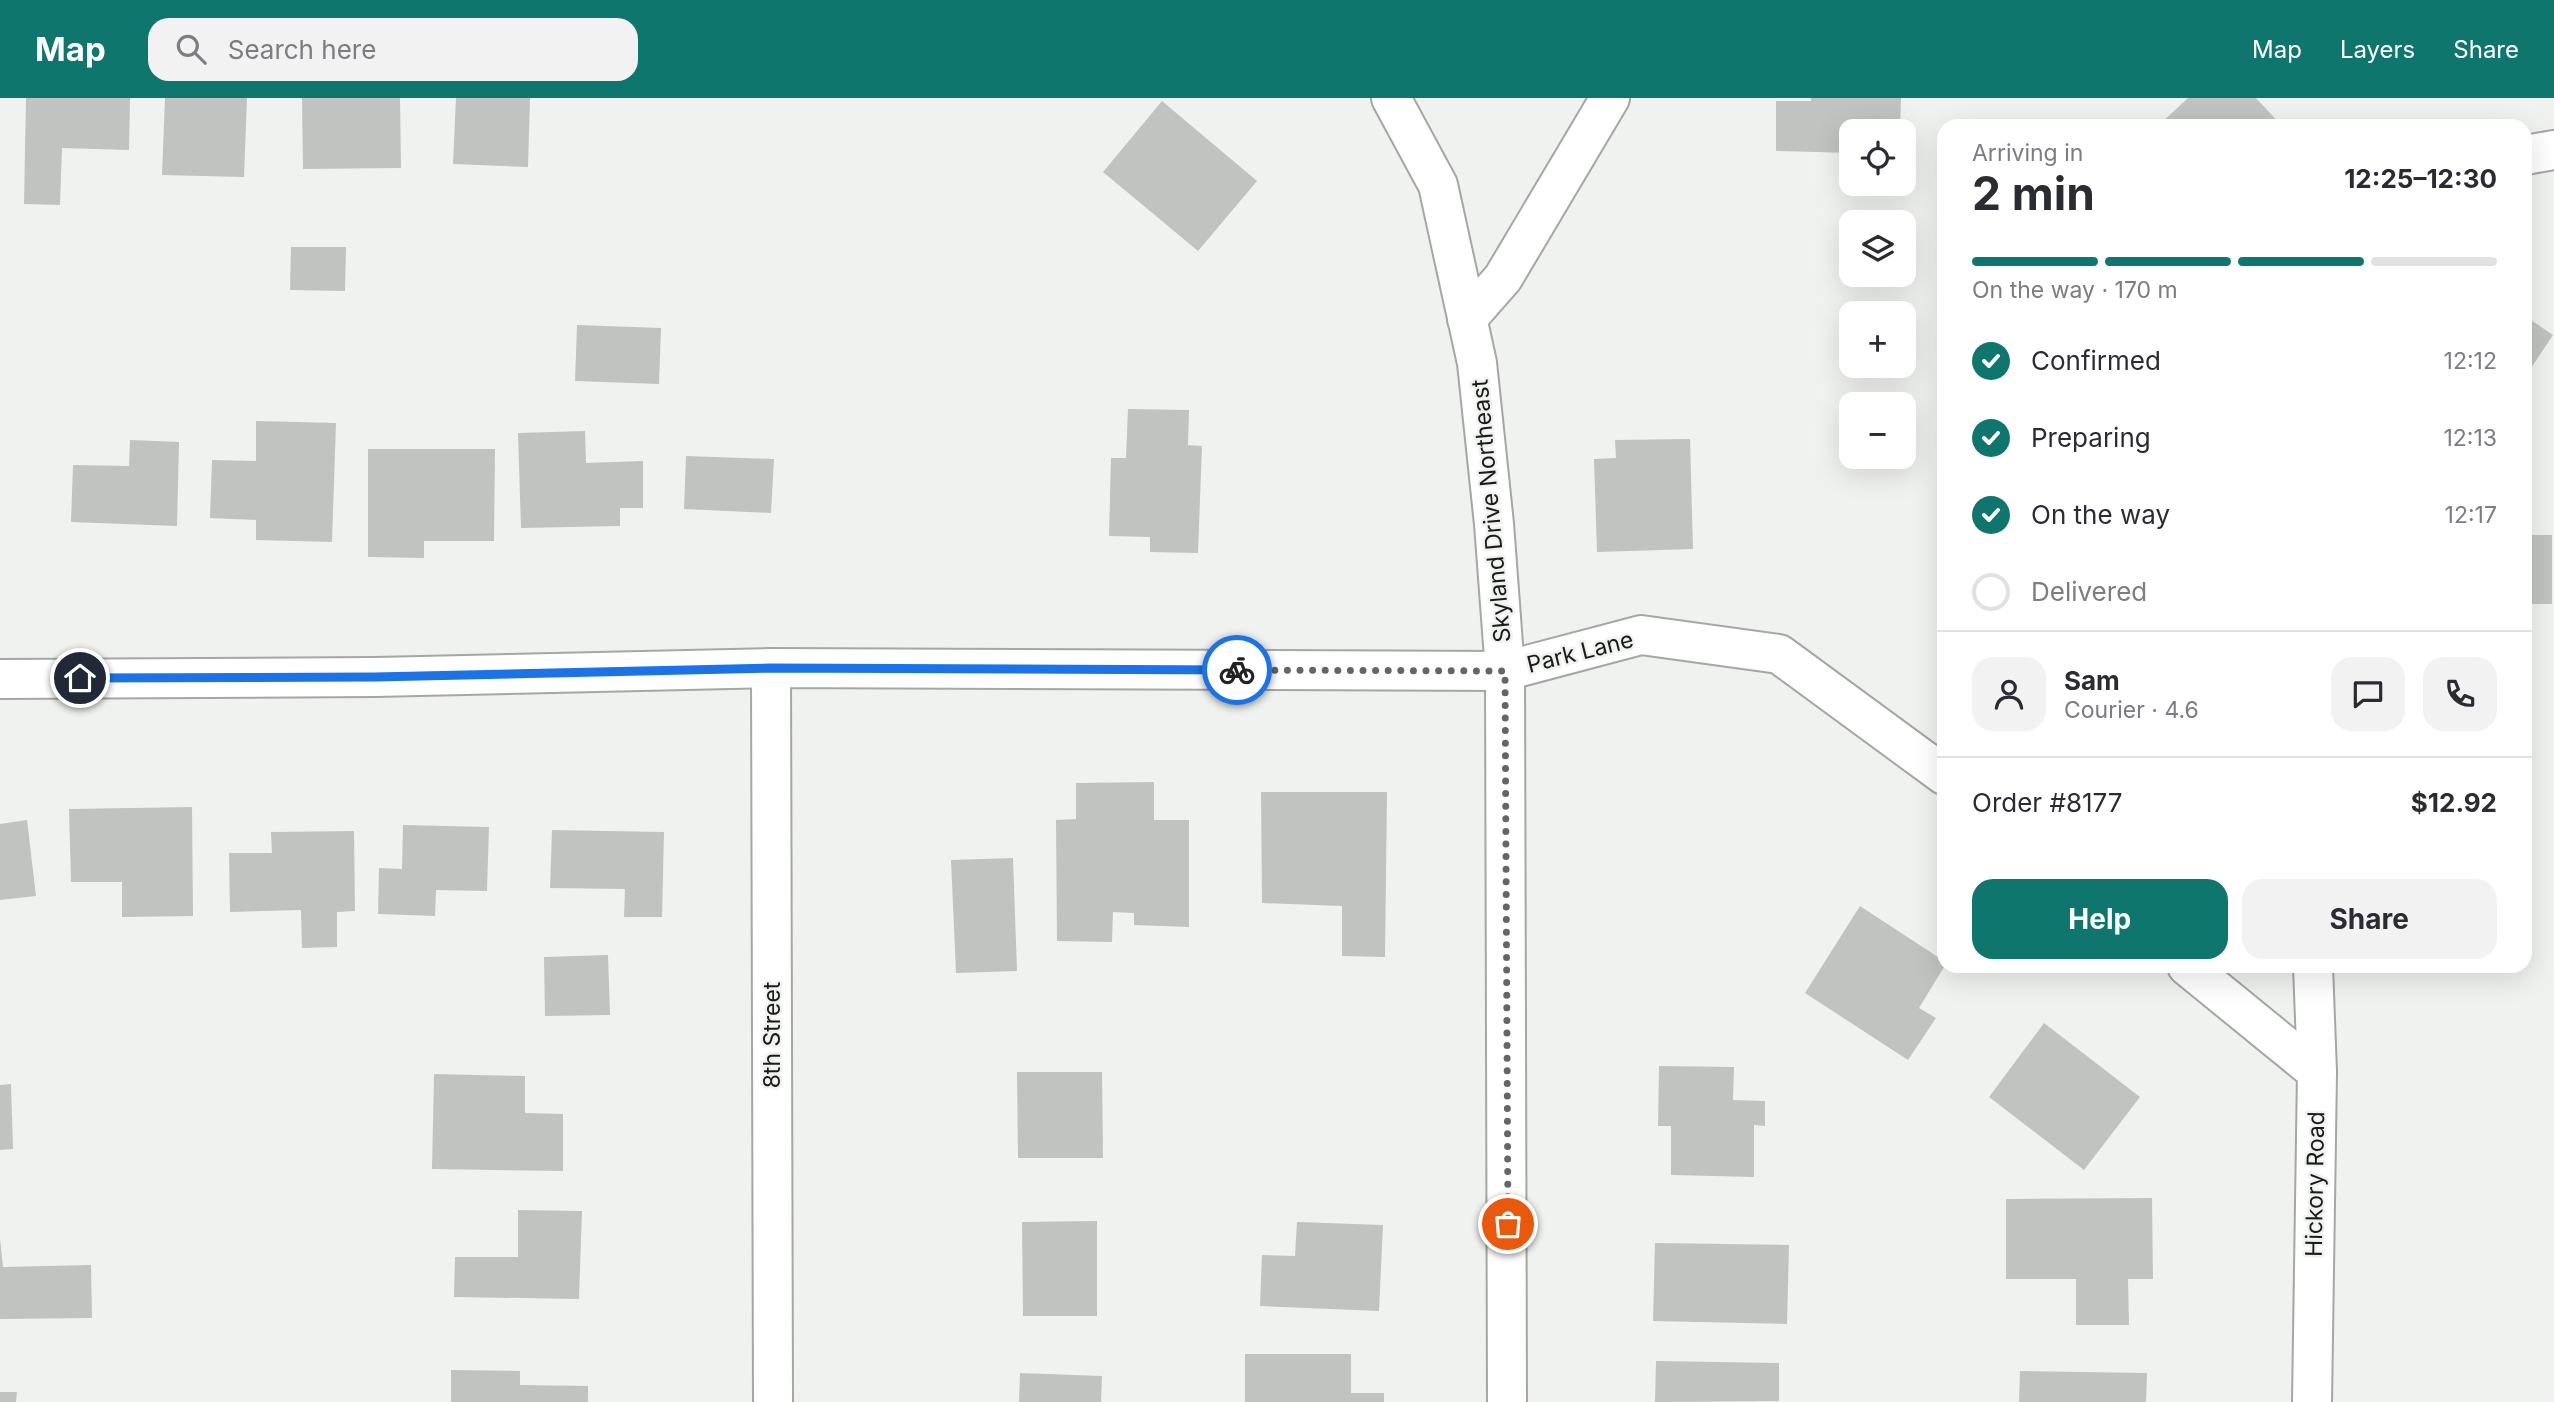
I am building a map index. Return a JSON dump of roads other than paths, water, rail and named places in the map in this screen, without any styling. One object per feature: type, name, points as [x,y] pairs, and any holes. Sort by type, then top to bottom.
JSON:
[{"type":"street","name":"Skyland Drive Northeast","points":[[1391,98],[1438,185],[1477,363],[1505,671],[1507,1402]]},
{"type":"street","points":[[1467,319],[1503,278],[1610,98]]},
{"type":"street","points":[[2532,154],[2554,150]]},
{"type":"street","name":"Park Lane","points":[[0,679],[389,677],[771,668],[1505,671],[1641,635],[1780,654],[1937,770]]},
{"type":"street","name":"8th Street","points":[[771,668],[773,1402]]},
{"type":"street","points":[[2196,973],[2317,1072]]},
{"type":"street","name":"Hickory Road","points":[[2312,1402],[2317,1072],[2313,973]]}]
